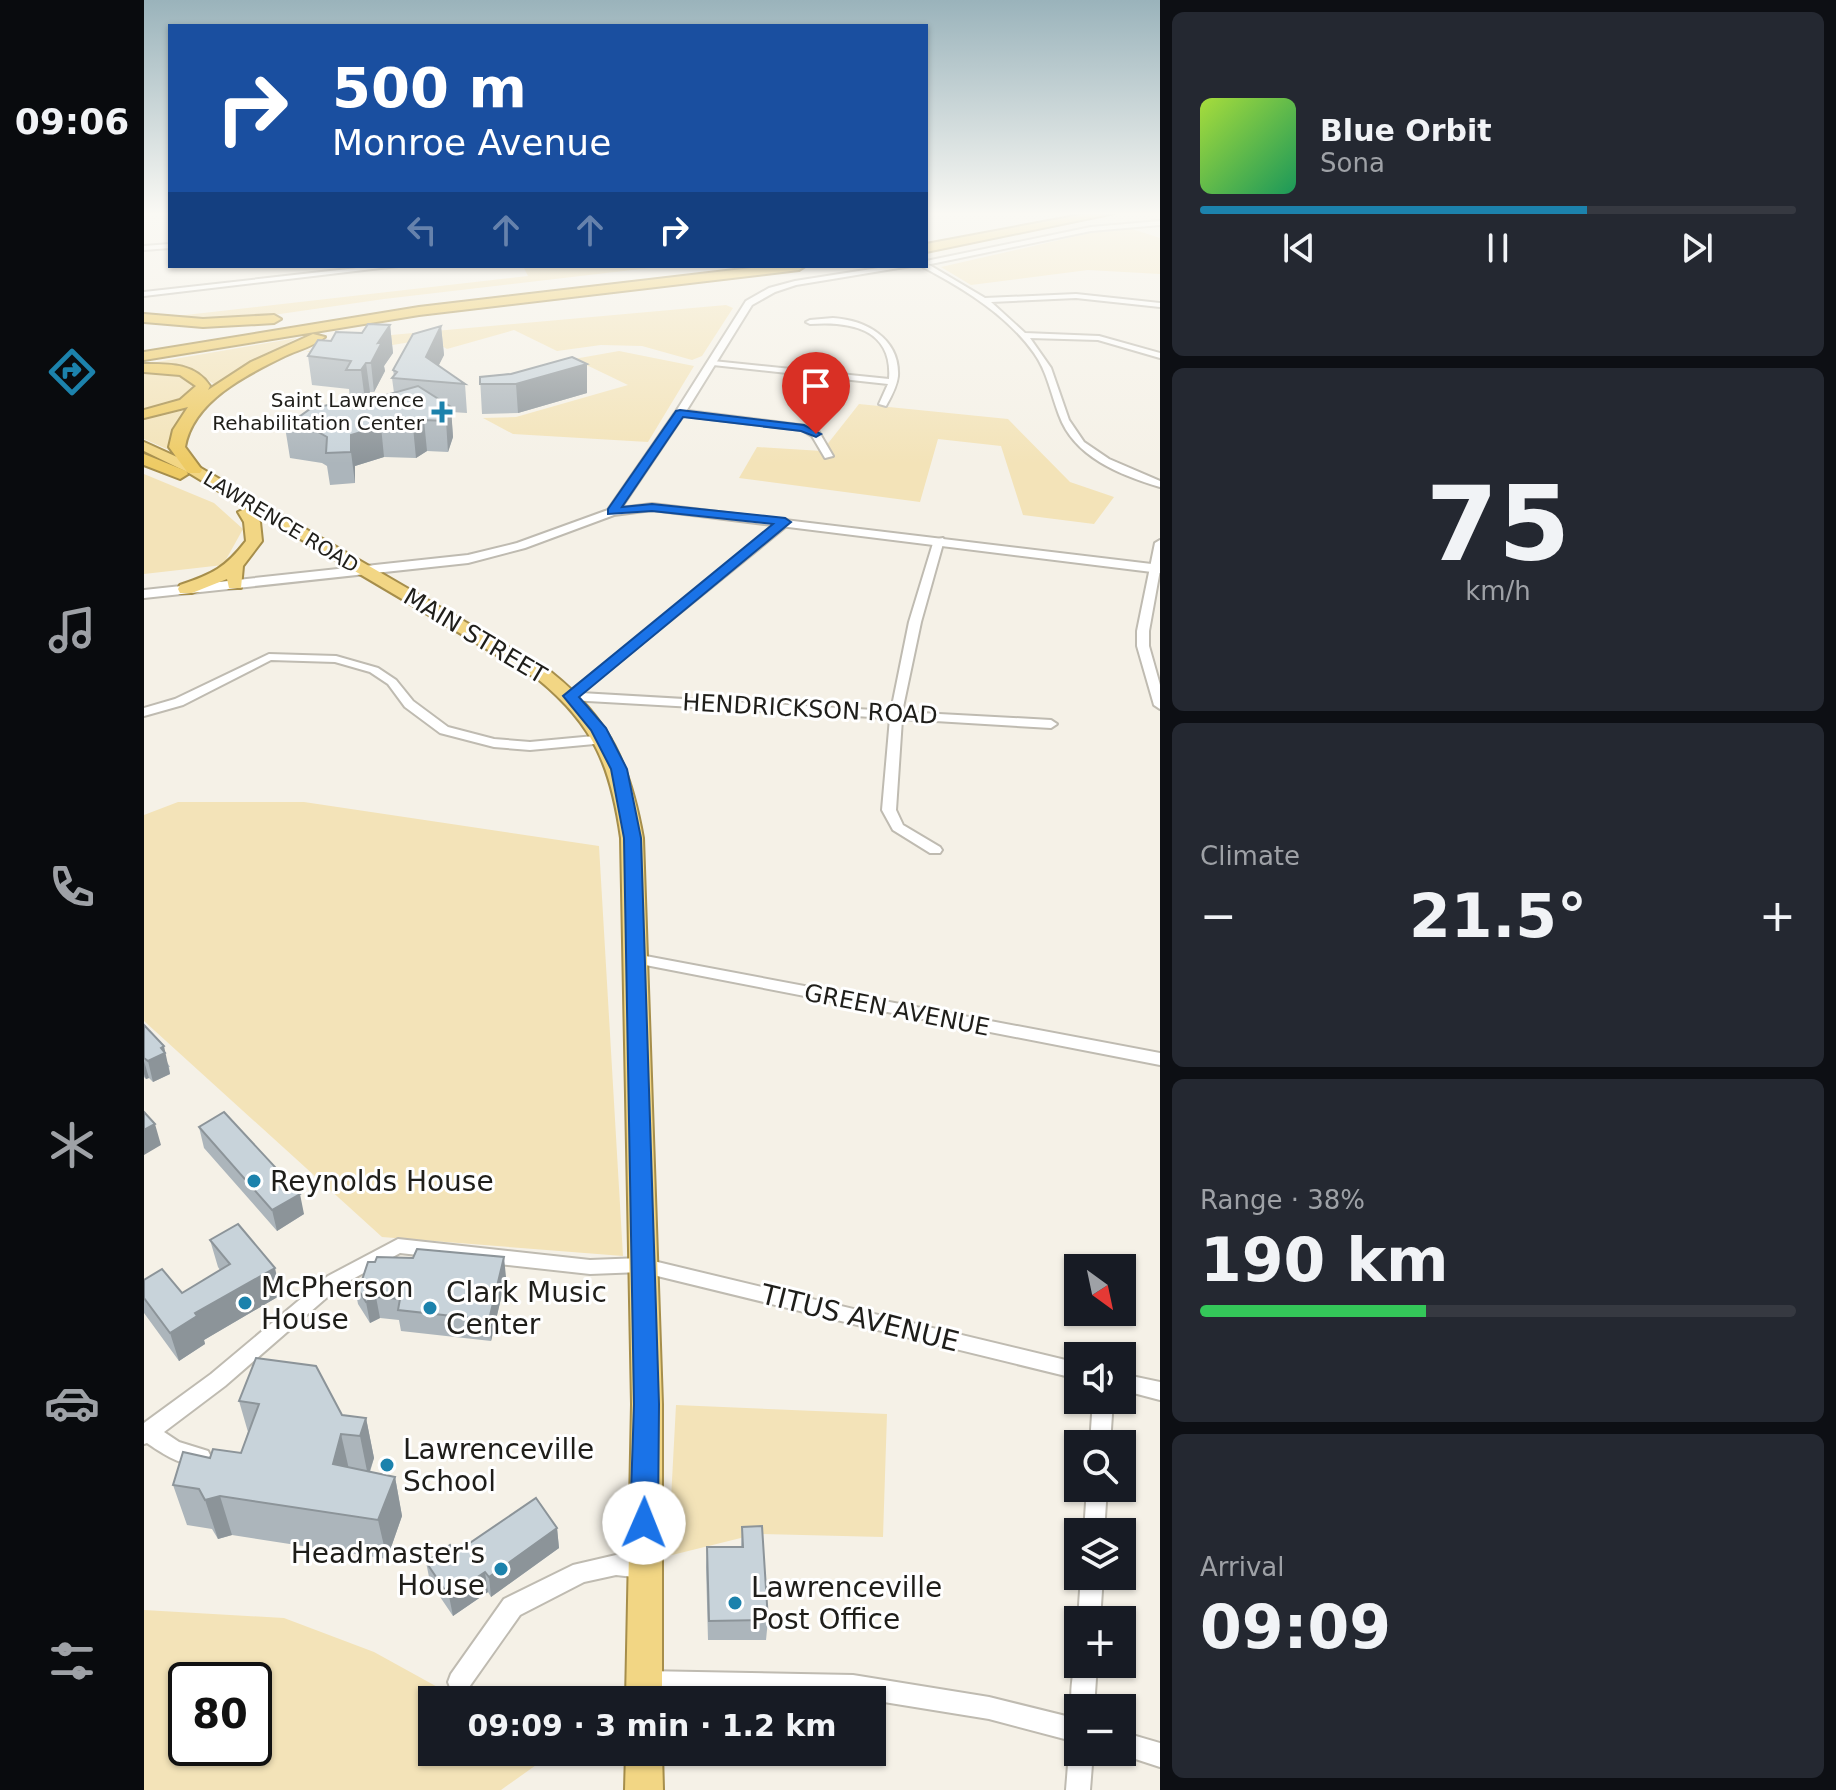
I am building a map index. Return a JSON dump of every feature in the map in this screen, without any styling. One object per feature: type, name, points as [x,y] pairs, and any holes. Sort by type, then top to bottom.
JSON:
[{"type":"highway","points":[[144,343],[316,316],[473,297]]},
{"type":"highway","points":[[144,356],[360,320],[543,297]]},
{"type":"highway","points":[[187,472],[176,439],[182,423],[196,407],[264,360],[305,341],[354,327],[531,298]]},
{"type":"highway","points":[[144,318],[221,323],[316,316]]},
{"type":"highway","points":[[144,368],[186,372],[199,378],[203,386],[198,395],[184,404],[144,414]]},
{"type":"highway","name":"LAWRENCE ROAD","points":[[144,446],[366,572]]},
{"type":"highway","points":[[144,458],[187,472]]},
{"type":"highway","name":"LAWRENCE ROAD","points":[[187,472],[246,512],[366,572]]},
{"type":"highway","points":[[186,589],[218,578],[235,566],[254,541],[252,522],[246,512]]},
{"type":"highway","points":[[235,566],[235,584]]},
{"type":"highway","name":"MAIN STREET","points":[[366,572],[504,650],[570,696],[605,739],[619,769],[632,838],[647,1404],[644,1686]]},
{"type":"highway","points":[[644,1766],[644,1790]]},
{"type":"street","points":[[612,512],[713,363],[745,307],[759,297]]},
{"type":"street","points":[[978,297],[1023,335],[1047,369],[1066,422],[1076,438],[1111,464],[1160,484]]},
{"type":"street","points":[[984,300],[1064,297]]},
{"type":"street","points":[[1081,297],[1160,305]]},
{"type":"street","points":[[810,322],[843,320],[870,328],[889,351],[894,369],[883,404]]},
{"type":"street","points":[[1023,335],[1099,338],[1160,356]]},
{"type":"street","points":[[713,363],[892,382]]},
{"type":"street","points":[[680,413],[804,428],[816,434],[828,456]]},
{"type":"street","points":[[144,594],[366,572],[494,554],[612,512],[652,507],[1157,569]]},
{"type":"street","points":[[570,696],[785,522]]},
{"type":"street","points":[[935,850],[898,827],[889,810],[896,714],[915,622],[939,540]]},
{"type":"street","points":[[1160,543],[1143,631],[1145,659],[1160,705]]},
{"type":"street","points":[[144,712],[179,702],[269,657],[336,659],[374,670],[392,682],[409,704],[444,730],[494,743],[530,746],[605,739]]},
{"type":"street","points":[[1145,659],[1160,661]]},
{"type":"street","name":"HENDRICKSON ROAD","points":[[570,696],[1051,724]]},
{"type":"street","name":"GREEN AVENUE","points":[[635,959],[1160,1059]]},
{"type":"street","name":"TITUS AVENUE","points":[[146,1433],[218,1380],[334,1281],[398,1246],[590,1267],[641,1265],[1064,1368]]},
{"type":"street","points":[[1136,1385],[1160,1391]]},
{"type":"street","points":[[146,1433],[174,1450],[217,1461]]},
{"type":"street","points":[[459,1682],[512,1607],[581,1572],[616,1565],[643,1568]]},
{"type":"street","points":[[886,1691],[989,1708],[1064,1727]]},
{"type":"street","points":[[1136,1748],[1160,1755]]},
{"type":"street","points":[[1078,1790],[1080,1766]]},
{"type":"shaded area","points":[[348,297],[405,297],[259,317],[168,317]]},
{"type":"shaded area","points":[[726,305],[733,308],[702,356],[692,360],[642,346],[601,345],[557,351],[514,330],[447,349],[429,339],[350,352],[306,352],[330,344],[380,336]]},
{"type":"shaded area","points":[[297,338],[214,384],[188,368],[145,364]]},
{"type":"shaded area","points":[[619,351],[694,366],[648,442],[513,434],[483,418],[516,417],[628,385],[574,359]]},
{"type":"shaded area","points":[[144,370],[165,370],[199,384],[175,403],[144,408]]},
{"type":"shaded area","points":[[859,404],[1008,419],[1070,482],[1114,497],[1094,524],[1023,515],[1001,446],[938,439],[920,502],[739,478],[757,447],[822,451]]},
{"type":"shaded area","points":[[195,405],[177,425],[169,450],[144,439],[144,417]]},
{"type":"shaded area","points":[[144,474],[214,503],[243,529],[223,565],[144,574]]},
{"type":"shaded area","points":[[178,802],[304,802],[599,846],[623,1256],[382,1237],[144,1021],[144,815]]},
{"type":"shaded area","points":[[676,1405],[887,1414],[883,1537],[757,1534],[668,1556]]},
{"type":"shaded area","points":[[144,1610],[284,1618],[374,1652],[436,1686],[418,1686],[418,1766],[535,1766],[501,1790],[144,1790]]},
{"type":"building","points":[[368,324],[390,325],[378,343],[382,342],[371,363],[366,363],[361,370],[346,370],[351,361],[308,356],[318,340],[331,341],[336,332],[362,333]]},
{"type":"building","points":[[441,326],[426,357],[465,384],[392,378],[397,372],[393,370],[413,334]]},
{"type":"building","points":[[572,357],[587,364],[516,384],[480,384],[480,377],[511,374]]},
{"type":"building","points":[[418,386],[451,407],[446,421],[424,420],[413,427],[381,426],[351,435],[351,452],[326,453],[327,437],[318,432],[285,427],[310,409],[328,405],[353,406],[359,397],[379,397]]},
{"type":"building","points":[[144,1025],[164,1046],[161,1048],[165,1053],[148,1061],[144,1058]]},
{"type":"building","points":[[144,1112],[155,1124],[144,1130]]},
{"type":"building","points":[[224,1112],[300,1194],[272,1210],[199,1127]]},
{"type":"building","points":[[238,1224],[275,1268],[195,1313],[197,1316],[170,1333],[144,1298],[144,1280],[162,1269],[182,1293],[230,1264],[210,1240]]},
{"type":"building","name":"Clark Music Center","points":[[417,1249],[504,1257],[489,1320],[398,1310],[400,1299],[376,1297],[366,1302],[354,1283],[362,1280],[368,1262],[375,1262],[377,1257],[413,1258]]},
{"type":"building","points":[[256,1358],[316,1366],[342,1415],[366,1418],[360,1436],[341,1434],[333,1464],[395,1477],[378,1520],[220,1496],[205,1500],[199,1489],[173,1485],[183,1452],[210,1458],[213,1449],[241,1453],[259,1404],[239,1401]]},
{"type":"building","points":[[536,1498],[557,1528],[489,1577],[485,1572],[449,1596],[426,1562],[450,1545],[455,1553]]},
{"type":"building","name":"Lawrenceville Post Office","points":[[762,1526],[768,1620],[709,1621],[707,1547],[743,1547],[742,1527]]},
{"type":"place","name":"Saint Lawrence Rehabilitation Center","points":[[442,412]]},
{"type":"place","name":"Reynolds House","points":[[254,1181]]},
{"type":"place","name":"McPherson House","points":[[245,1303]]},
{"type":"place","name":"Clark Music Center","points":[[430,1308]]},
{"type":"place","name":"Lawrenceville School","points":[[387,1465]]},
{"type":"place","name":"Headmaster's House","points":[[501,1569]]},
{"type":"place","name":"Lawrenceville Post Office","points":[[735,1603]]},
{"type":"route","points":[[644,1523],[647,1404],[632,838],[619,769],[598,728],[570,696],[785,522],[652,507],[612,512],[680,413],[804,428],[816,434]]}]
